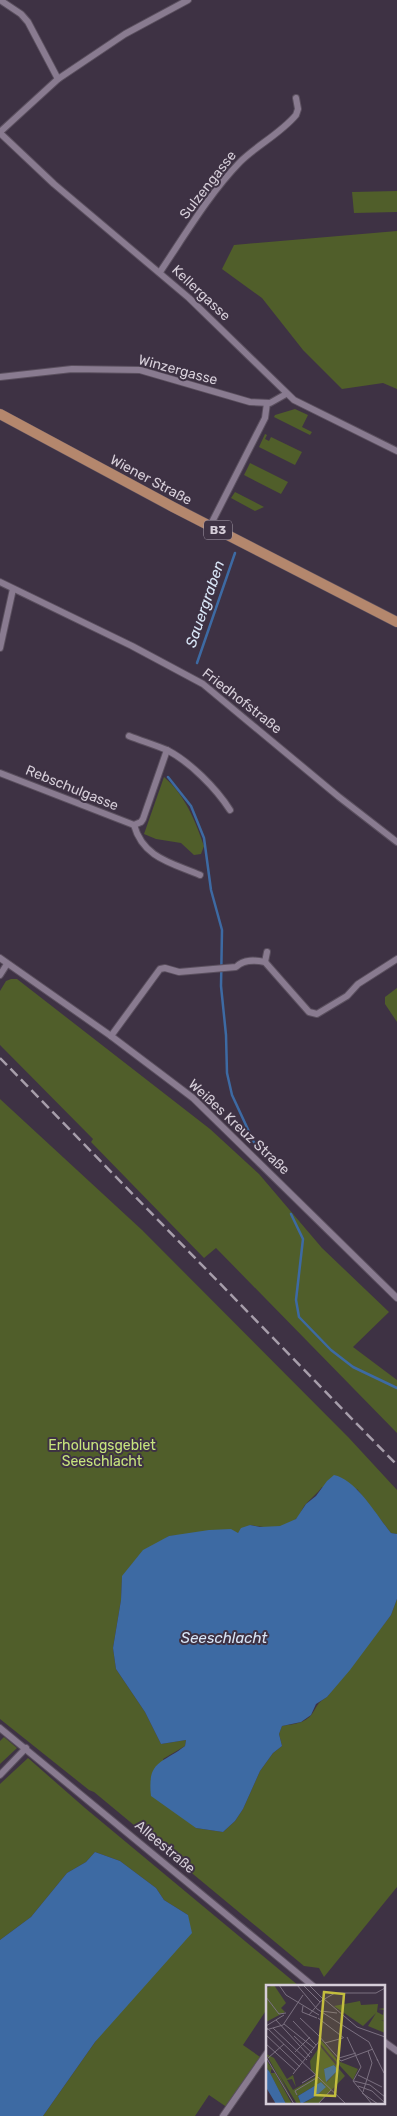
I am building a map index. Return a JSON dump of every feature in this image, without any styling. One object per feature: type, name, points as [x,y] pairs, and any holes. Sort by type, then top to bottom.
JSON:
[{"type":"main road","name":"Wiener Straße","points":[[0,414],[210,526],[397,622]]},
{"type":"street","points":[[0,0],[21,14],[28,22],[58,79]]},
{"type":"street","points":[[0,133],[58,79],[125,34],[188,0]]},
{"type":"street","name":"Sulzengasse","points":[[160,272],[236,167],[250,152],[296,115],[298,109],[296,98]]},
{"type":"street","name":"Kellergasse","points":[[0,133],[54,184],[160,272],[286,394],[302,405],[397,451]]},
{"type":"street","name":"Winzergasse","points":[[0,377],[72,369],[140,370],[244,401],[267,403]]},
{"type":"street","points":[[210,526],[265,418],[267,403],[277,400],[286,394]]},
{"type":"street","name":"Friedhofstraße","points":[[0,582],[132,646],[203,684],[339,797],[397,842]]},
{"type":"street","points":[[0,648],[13,589]]},
{"type":"street","points":[[130,736],[167,750],[181,759],[219,794],[230,810]]},
{"type":"street","points":[[167,750],[143,819],[134,825],[139,840],[148,850],[159,858],[200,875]]},
{"type":"street","name":"Rebschulgasse","points":[[0,773],[134,825]]},
{"type":"street","points":[[265,962],[267,952]]},
{"type":"street","name":"Weißes Kreuz Straße","points":[[0,958],[111,1036],[193,1098],[397,1298]]},
{"type":"street","points":[[111,1036],[160,969],[166,968],[179,972],[236,968],[240,963],[249,961],[265,962],[309,1012],[317,1014],[347,996],[355,987],[397,958]]},
{"type":"street","points":[[0,975],[7,964]]},
{"type":"street","name":"Alleestraße","points":[[0,1728],[312,1985]]},
{"type":"street","points":[[0,1775],[26,1748]]},
{"type":"street","points":[[384,2042],[397,2051]]},
{"type":"street","points":[[223,2116],[266,2054]]},
{"type":"green space","points":[[397,191],[397,212],[354,213],[352,192]]},
{"type":"green space","points":[[397,231],[397,389],[383,383],[342,389],[303,350],[262,298],[222,269],[234,245]]},
{"type":"green space","points":[[295,409],[308,415],[302,427],[312,432],[310,435],[274,417],[275,415]]},
{"type":"green space","points":[[265,434],[267,435],[265,439],[269,441],[271,437],[302,452],[295,465],[259,447]]},
{"type":"green space","points":[[250,463],[288,482],[281,494],[244,475]]},
{"type":"green space","points":[[235,492],[264,507],[255,511],[231,498]]},
{"type":"green space","points":[[164,777],[184,800],[193,817],[204,846],[201,854],[194,855],[181,843],[156,839],[144,834]]},
{"type":"green space","points":[[17,979],[210,1129],[259,1174],[322,1248],[389,1312],[353,1347],[397,1380],[397,1433],[216,1248],[204,1258],[91,1142],[93,1139],[0,1045],[0,991],[6,981]]},
{"type":"green space","points":[[397,988],[397,1022],[385,1004],[385,997]]},
{"type":"green space","name":"Erholungsgebiet Seeschlacht","points":[[0,1099],[142,1230],[349,1438],[397,1490],[397,1534],[391,1533],[357,1489],[322,1487],[305,1505],[297,1518],[287,1525],[262,1527],[250,1525],[238,1533],[169,1536],[133,1563],[122,1577],[121,1600],[113,1648],[116,1669],[145,1712],[161,1744],[186,1740],[185,1746],[163,1759],[196,1828],[223,1832],[235,1821],[243,1809],[260,1771],[273,1753],[282,1746],[279,1734],[282,1726],[306,1720],[312,1714],[391,1615],[397,1599],[397,1887],[324,1977],[319,1968],[304,1966],[94,1792],[0,1719]]},
{"type":"green space","points":[[4,1737],[17,1748],[0,1764],[0,1741]]},
{"type":"green space","points":[[28,1758],[85,1808],[298,1985],[266,1985],[266,2010],[243,2045],[263,2059],[228,2108],[209,2095],[195,2116],[43,2116],[188,1915],[164,1900],[156,1888],[120,1861],[95,1852],[86,1862],[67,1873],[31,1917],[0,1940],[0,1784]]},
{"type":"water","name":"Seeschlacht","points":[[334,1475],[351,1484],[373,1508],[391,1533],[397,1534],[397,1599],[391,1615],[350,1670],[327,1697],[316,1704],[311,1715],[301,1722],[282,1726],[279,1734],[282,1746],[273,1753],[260,1771],[243,1809],[235,1821],[223,1832],[196,1828],[151,1796],[150,1784],[154,1769],[163,1760],[185,1746],[186,1740],[161,1744],[145,1712],[116,1669],[113,1648],[121,1600],[122,1576],[143,1550],[169,1536],[231,1529],[238,1533],[241,1528],[250,1525],[260,1527],[280,1526],[296,1519],[306,1504],[316,1496]]},
{"type":"water","points":[[95,1852],[120,1861],[156,1888],[164,1900],[188,1915],[192,1933],[95,2042],[43,2116],[0,2116],[0,1940],[31,1917],[67,1873],[86,1862]]},
{"type":"waterway","name":"Sauergraben","points":[[197,663],[235,553]]},
{"type":"waterway","points":[[168,777],[191,806],[204,838],[211,890],[222,930],[221,986],[226,1035],[227,1073],[232,1095],[257,1149]]},
{"type":"waterway","points":[[291,1214],[303,1239],[296,1300],[299,1317],[331,1350],[353,1367],[397,1388]]},
{"type":"railway","points":[[0,1058],[397,1465]]}]
